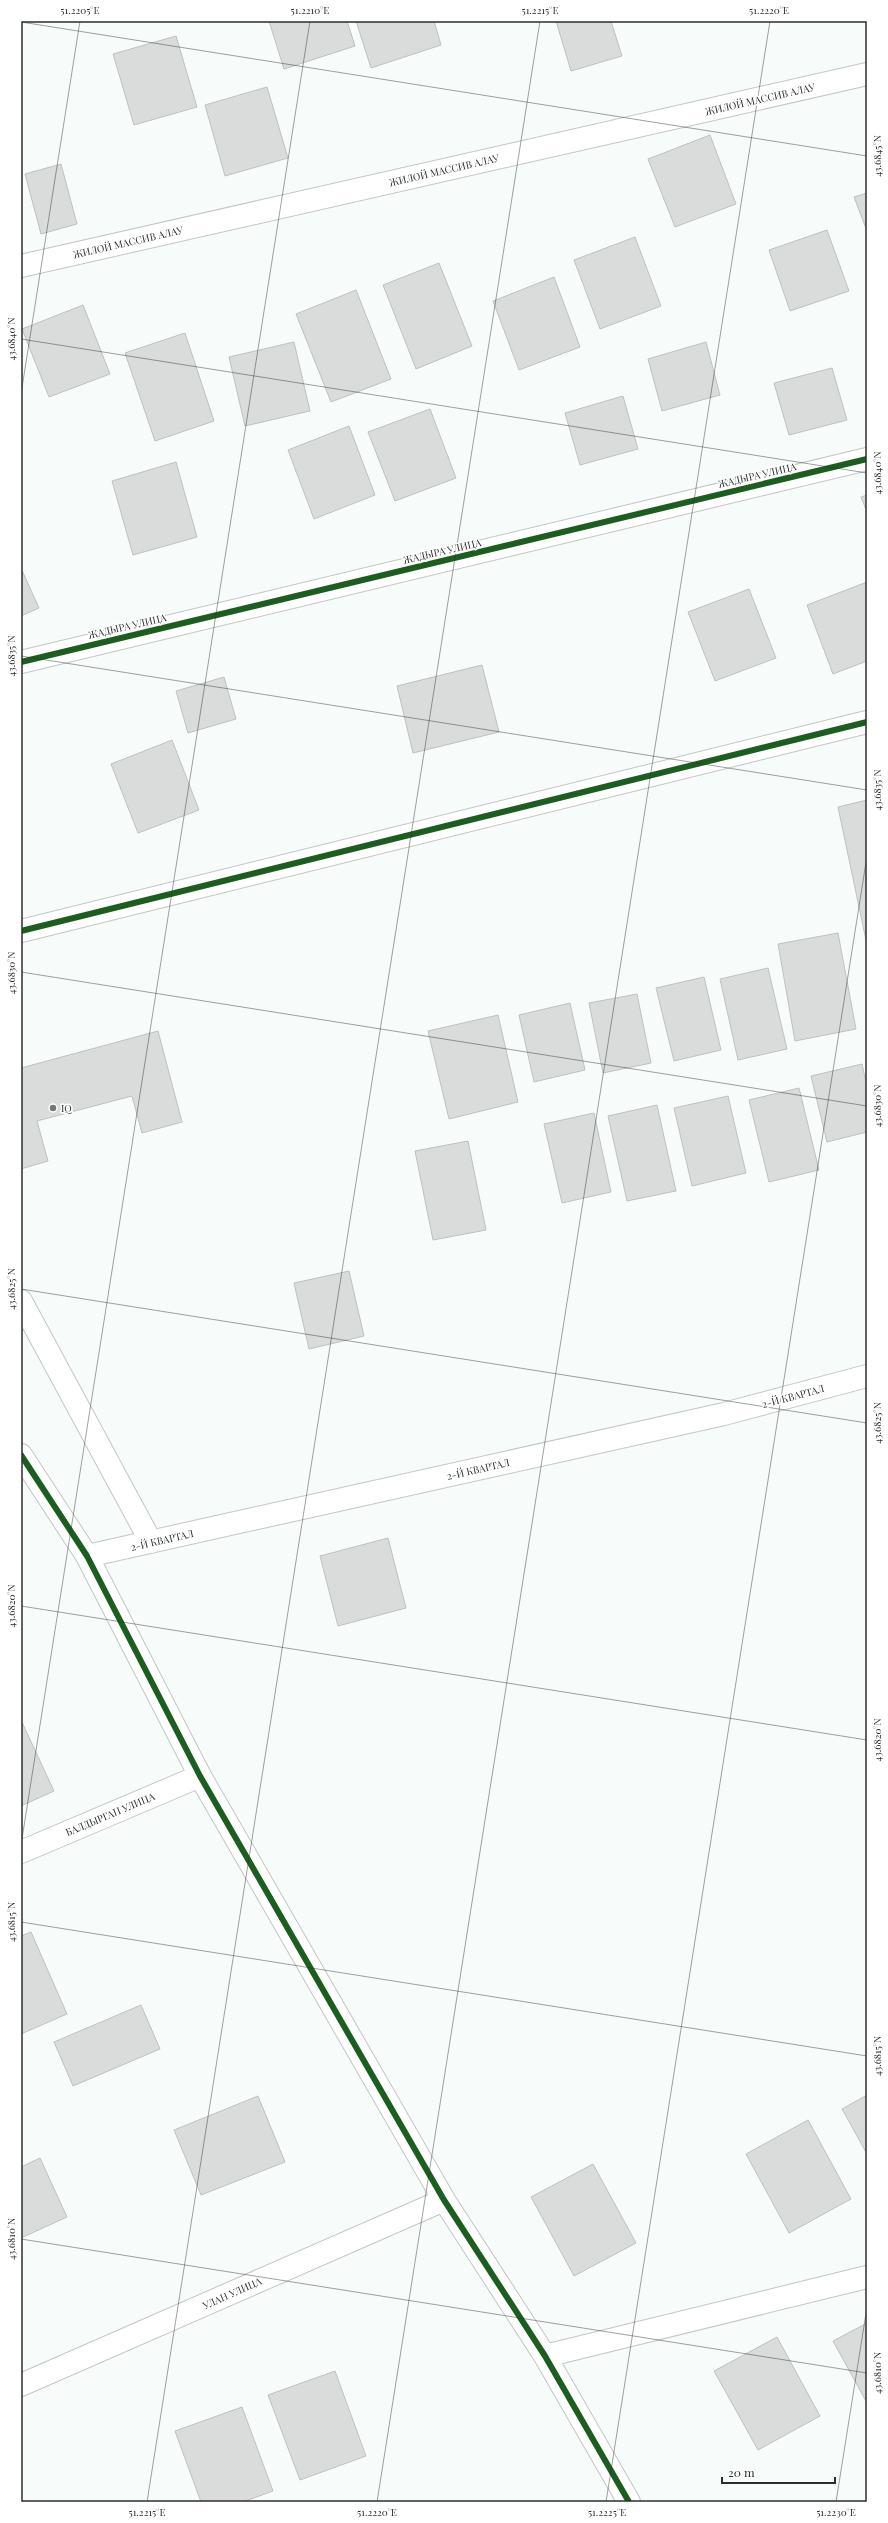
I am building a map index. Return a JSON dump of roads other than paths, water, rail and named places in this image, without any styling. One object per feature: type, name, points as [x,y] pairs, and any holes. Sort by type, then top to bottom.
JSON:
[{"type":"street","name":"ЖИЛОЙ МАССИВ АЛАУ","points":[[21,266],[867,74]]},
{"type":"street","name":"ЖАДЫРА УЛИЦА","points":[[21,662],[867,459]]},
{"type":"street","points":[[21,931],[867,722]]},
{"type":"street","points":[[21,1301],[151,1542]]},
{"type":"street","name":"2-Й КВАРТАЛ","points":[[88,1556],[724,1414],[867,1376]]},
{"type":"street","points":[[21,1455],[88,1556],[200,1776],[444,2200],[545,2356],[629,2502]]},
{"type":"street","name":"БАЛДЫРГАН УЛИЦА","points":[[21,1852],[200,1776]]},
{"type":"street","name":"УЛАН УЛИЦА","points":[[21,2385],[444,2200]]},
{"type":"street","points":[[545,2356],[867,2277]]},
{"type":"place","name":"IQ","points":[[53,1108]]}]
